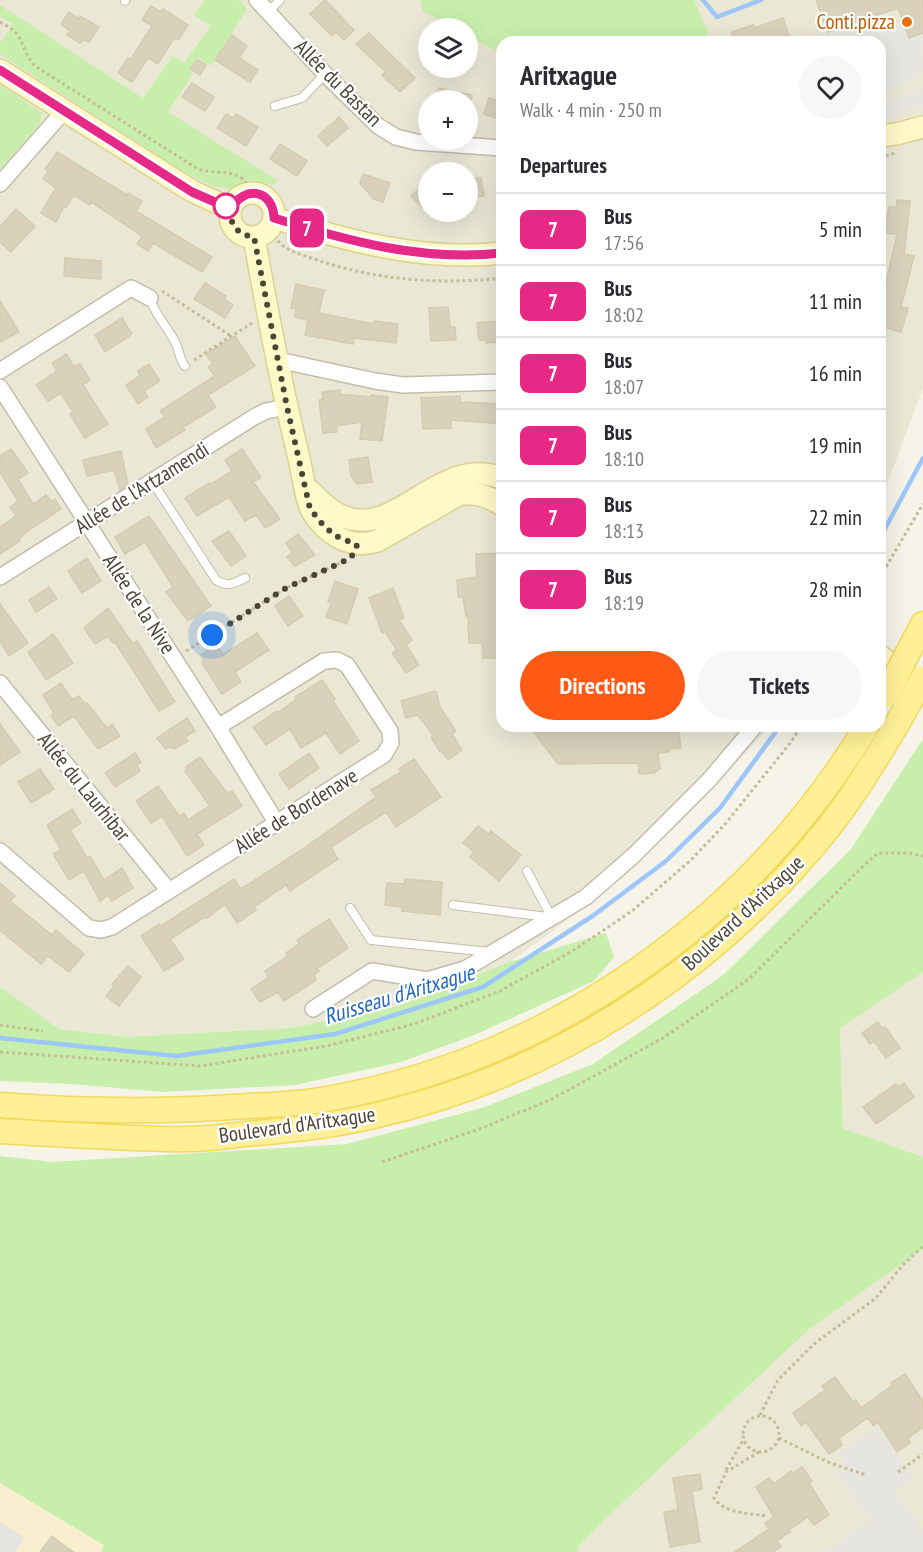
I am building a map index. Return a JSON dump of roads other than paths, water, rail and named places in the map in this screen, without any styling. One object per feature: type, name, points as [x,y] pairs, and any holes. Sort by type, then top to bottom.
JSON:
[{"type":"main road","points":[[886,693],[918,633]]},
{"type":"main road","name":"Boulevard d'Aritxague","points":[[0,1131],[60,1136],[187,1140],[312,1128],[374,1116],[431,1101],[486,1082],[539,1059],[598,1027],[663,985],[711,948],[753,909],[795,867],[831,824],[875,760],[923,678]]},
{"type":"main road","name":"Boulevard d'Aritxague","points":[[0,1105],[57,1110],[179,1110],[300,1103],[403,1082],[501,1047],[546,1026],[622,983],[703,921],[753,873],[784,839],[832,779],[863,732]]},
{"type":"street","name":"Allée du Bastan","points":[[257,0],[378,126],[396,137],[416,142],[496,148]]},
{"type":"street","points":[[0,70],[192,192],[231,209]]},
{"type":"street","points":[[0,184],[64,111]]},
{"type":"street","points":[[886,135],[923,127]]},
{"type":"street","points":[[496,254],[481,255],[398,250],[266,228],[240,234],[235,229],[230,216],[231,209],[242,195],[251,193],[263,196],[272,205],[266,228],[269,312],[310,509],[324,526],[336,536],[357,545],[367,545],[460,494],[488,496],[496,501]]},
{"type":"street","points":[[0,371],[131,288],[150,298]]},
{"type":"street","points":[[278,360],[404,385],[496,382]]},
{"type":"street","name":"Allée de la Nive","points":[[0,387],[218,727],[276,822]]},
{"type":"street","name":"Allée de l'Artzamendi","points":[[0,577],[254,417],[266,411],[287,407]]},
{"type":"street","points":[[306,488],[326,507],[342,516],[365,520],[378,518],[394,511],[450,479],[465,474],[490,473],[496,476]]},
{"type":"street","name":"Allée de Bordenave","points":[[0,851],[89,927],[100,930],[112,927],[384,755],[391,743],[390,731],[348,665],[337,660],[324,661],[218,727]]},
{"type":"street","points":[[886,660],[923,688]]},
{"type":"street","name":"Allée du Laurhibar","points":[[0,683],[169,891]]},
{"type":"street","points":[[313,1009],[372,971],[427,980],[465,969],[553,918],[586,897],[633,856],[710,779],[750,732]]},
{"type":"lane","points":[[269,11],[280,0]]},
{"type":"lane","points":[[275,106],[302,98],[326,74]]},
{"type":"lane","points":[[150,298],[152,307],[177,346],[184,366]]},
{"type":"lane","points":[[152,481],[216,580],[226,585],[245,578]]},
{"type":"lane","points":[[527,871],[553,918]]},
{"type":"lane","points":[[453,905],[553,918]]},
{"type":"lane","points":[[350,908],[371,940],[494,952]]},
{"type":"waterway","points":[[703,0],[717,17],[761,0]]},
{"type":"waterway","name":"Ruisseau d'Aritxague","points":[[886,527],[923,458]]},
{"type":"waterway","name":"Ruisseau d'Aritxague","points":[[0,1038],[176,1056],[335,1034],[483,987],[594,915],[666,861],[720,808],[776,732]]},
{"type":"place","name":"Conti.pizza","points":[[907,22]]}]
